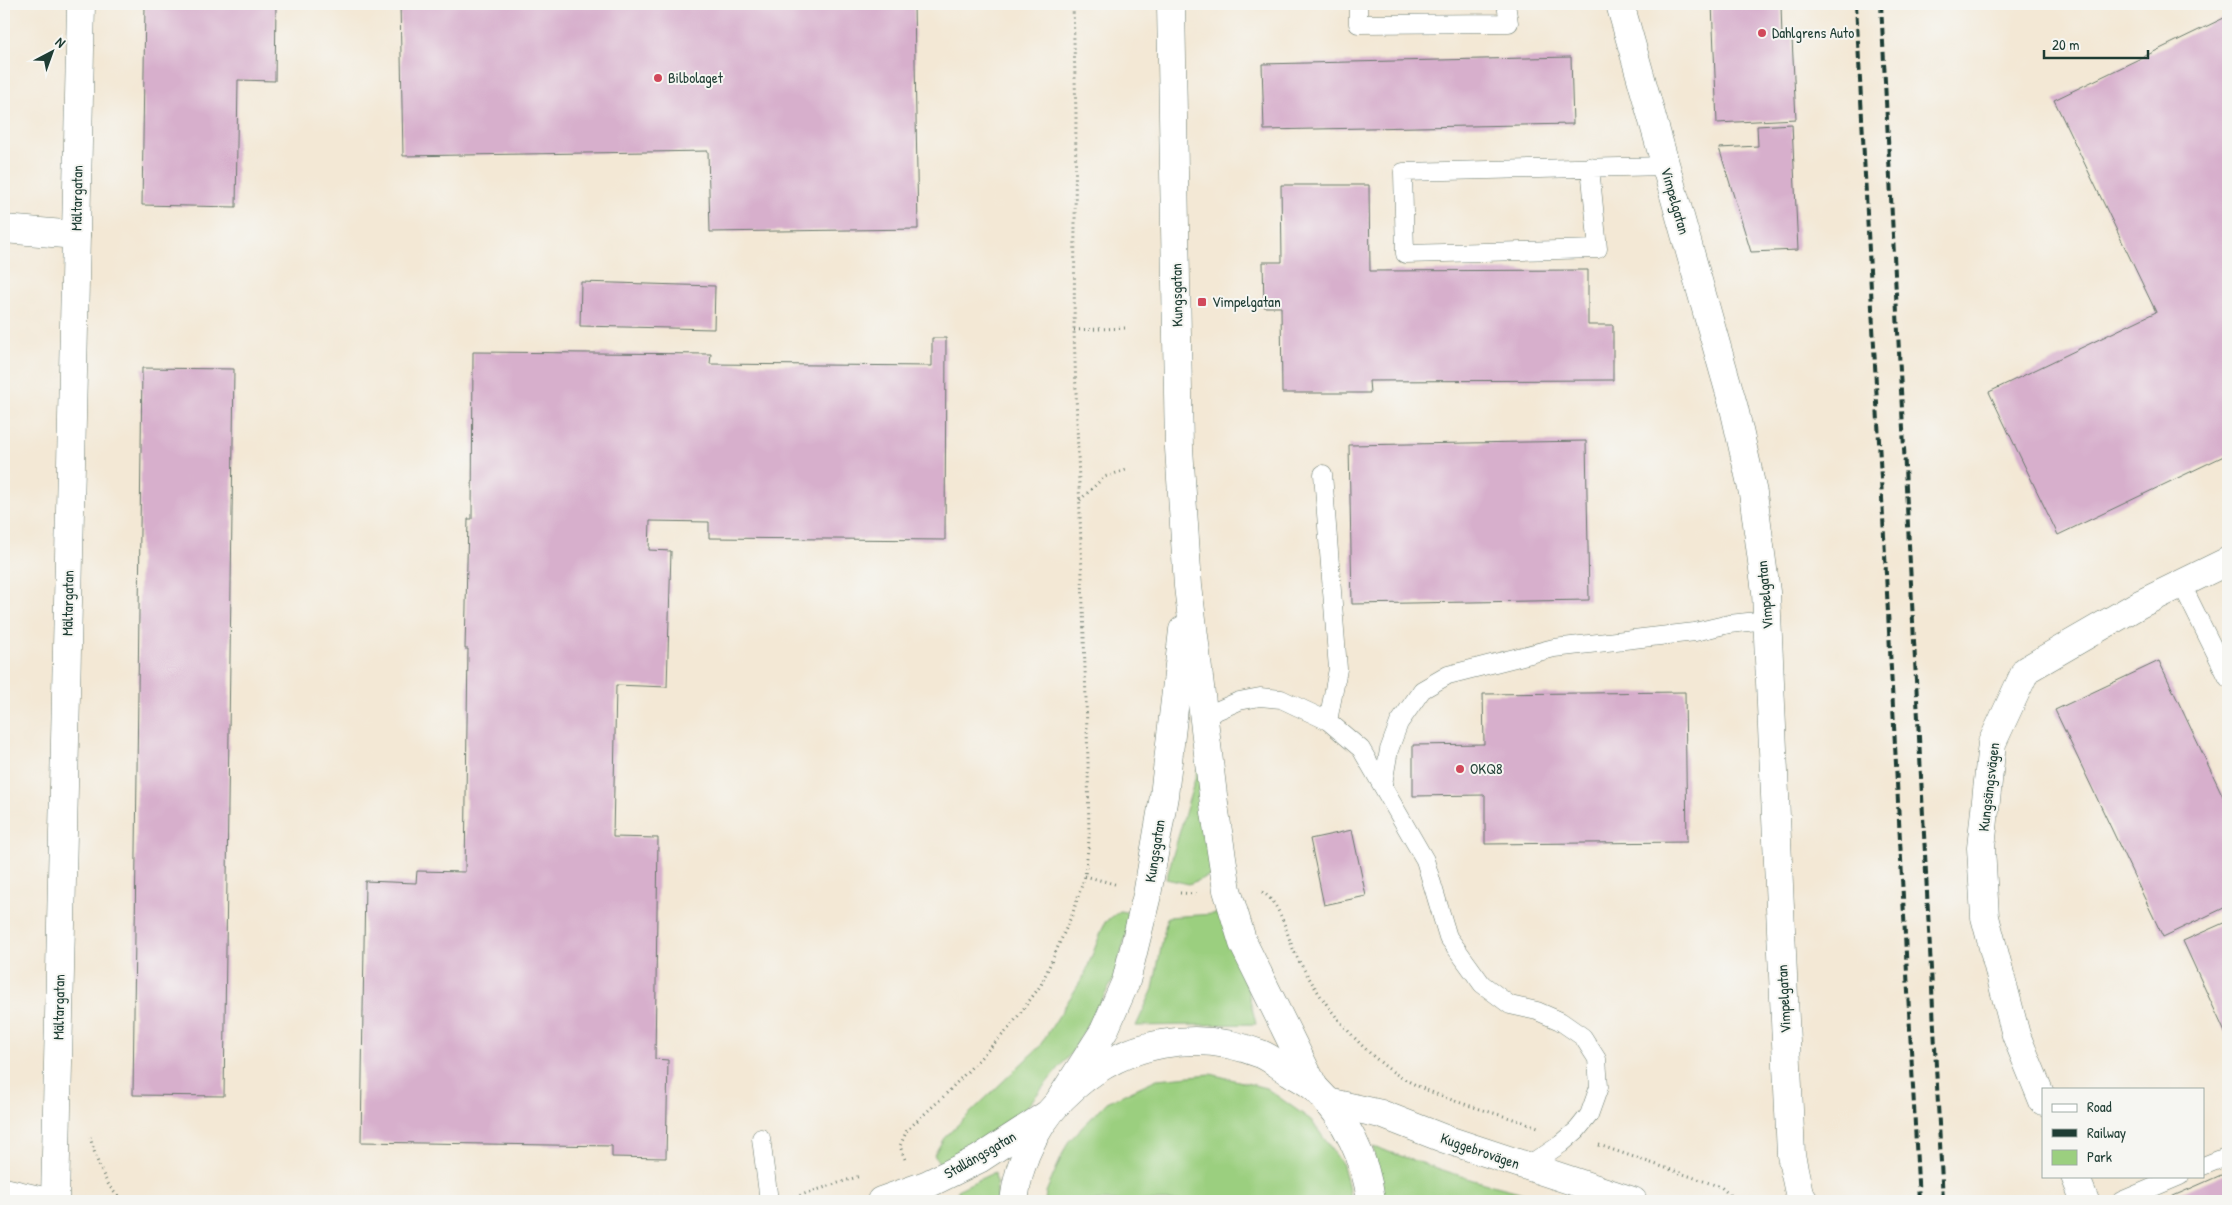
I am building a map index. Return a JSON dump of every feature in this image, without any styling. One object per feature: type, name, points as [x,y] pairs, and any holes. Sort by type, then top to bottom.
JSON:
[{"type":"street","name":"Mältargatan","points":[[55,1201],[81,4]]},
{"type":"street","name":"Kungsgatan","points":[[1171,4],[1179,448],[1188,586],[1215,812],[1227,890],[1244,943],[1320,1095]]},
{"type":"street","name":"Vimpelgatan","points":[[1620,4],[1734,408],[1753,493],[1768,620],[1791,1155],[1799,1193],[1804,1201]]},
{"type":"street","points":[[4,229],[76,235]]},
{"type":"street","name":"Kungsängsvägen","points":[[2042,1099],[2016,1035],[1985,917],[1981,848],[1992,743],[2026,670],[2140,604],[2228,561]]},
{"type":"street","name":"Kungsgatan","points":[[1014,1201],[1016,1186],[1027,1150],[1104,1031],[1126,981],[1147,895],[1164,796],[1188,586]]},
{"type":"street","points":[[1054,1106],[1090,1072],[1120,1056],[1151,1045],[1187,1040],[1223,1043],[1262,1054],[1320,1095],[1341,1119],[1361,1156],[1369,1184],[1371,1201]]},
{"type":"street","name":"Kuggebrovägen","points":[[1320,1095],[1381,1114],[1445,1139],[1634,1201]]},
{"type":"street","name":"Stallängsgatan","points":[[881,1201],[926,1185],[979,1159],[1054,1106]]},
{"type":"street","points":[[2076,1178],[2085,1201]]},
{"type":"street","points":[[4,1192],[43,1201]]},
{"type":"lane","points":[[1358,4],[1358,24],[1509,23],[1506,4]]},
{"type":"lane","points":[[1590,168],[1598,248],[1405,254],[1403,172],[1666,166]]},
{"type":"lane","points":[[1323,474],[1338,669],[1328,722]]},
{"type":"lane","points":[[2182,585],[2228,678]]},
{"type":"lane","points":[[1383,784],[1389,750],[1399,724],[1422,690],[1448,675],[1554,648],[1695,632],[1729,624],[1768,620]]},
{"type":"lane","points":[[1205,716],[1239,701],[1260,697],[1281,699],[1328,722],[1361,749],[1383,784],[1425,860],[1448,937],[1482,984],[1510,1005],[1537,1011],[1560,1021],[1583,1036],[1597,1059],[1599,1086],[1589,1115],[1568,1137],[1527,1166]]},
{"type":"lane","points":[[761,1138],[770,1201]]},
{"type":"lane","points":[[2204,1166],[2228,1156]]},
{"type":"lane","points":[[2121,1201],[2175,1178]]},
{"type":"path","points":[[926,1185],[906,1161],[900,1146],[908,1130],[943,1097],[1010,1027],[1041,985],[1072,915],[1085,876],[1089,840],[1088,761],[1074,330],[1076,115],[1073,4]]},
{"type":"path","points":[[1074,330],[1126,328]]},
{"type":"path","points":[[1080,501],[1104,476],[1129,470]]},
{"type":"path","points":[[1256,889],[1268,896],[1280,916],[1304,970],[1333,1013],[1378,1059],[1399,1076],[1441,1095],[1568,1137],[1606,1146],[1690,1175],[1721,1187],[1736,1201]]},
{"type":"path","points":[[792,1198],[868,1174]]},
{"type":"green space","points":[[1201,758],[1211,875],[1189,884],[1166,879]]},
{"type":"green space","points":[[1120,911],[1132,913],[1114,979],[1072,1052],[1025,1109],[945,1172],[934,1155],[944,1138],[1039,1047],[1084,976],[1105,922]]},
{"type":"green space","points":[[1229,913],[1256,1024],[1136,1026],[1153,989],[1167,917]]},
{"type":"green space","points":[[1211,1074],[1266,1088],[1311,1120],[1343,1165],[1352,1201],[1045,1201],[1046,1192],[1068,1142],[1107,1102],[1157,1079]]},
{"type":"green space","points":[[1374,1147],[1473,1180],[1554,1201],[1376,1201]]},
{"type":"green space","points":[[995,1172],[998,1201],[962,1201],[957,1190]]},
{"type":"building","points":[[145,4],[276,4],[275,81],[238,80],[236,207],[142,205]]},
{"type":"building","name":"Bilbolaget","points":[[400,4],[914,4],[918,229],[710,232],[708,151],[403,156]]},
{"type":"building","points":[[1712,4],[1781,4],[1782,39],[1792,38],[1796,119],[1717,123]]},
{"type":"building","points":[[2228,16],[2228,454],[2058,535],[1989,392],[2156,312],[2054,100]]},
{"type":"building","points":[[1571,57],[1573,124],[1264,130],[1262,64]]},
{"type":"building","points":[[1792,124],[1798,250],[1751,252],[1719,148],[1758,146],[1757,126]]},
{"type":"building","points":[[1281,185],[1369,185],[1370,271],[1588,270],[1588,325],[1613,325],[1613,380],[1369,381],[1370,393],[1282,393],[1281,307],[1264,307],[1263,262],[1282,262]]},
{"type":"building","points":[[581,282],[715,286],[714,329],[580,326]]},
{"type":"building","points":[[932,338],[946,338],[945,540],[709,538],[709,522],[650,521],[649,550],[671,551],[667,687],[616,685],[613,837],[658,838],[655,1059],[668,1060],[666,1158],[612,1157],[612,1146],[361,1142],[365,881],[416,883],[417,871],[465,872],[468,649],[465,649],[468,519],[472,519],[473,352],[711,354],[710,364],[932,366]]},
{"type":"building","points":[[142,368],[234,369],[224,1096],[133,1095]]},
{"type":"building","points":[[1586,441],[1589,600],[1352,604],[1349,445]]},
{"type":"building","points":[[2159,661],[2228,807],[2228,906],[2163,937],[2055,710]]},
{"type":"building","points":[[1685,692],[1687,842],[1485,844],[1485,795],[1413,796],[1413,745],[1484,744],[1483,694]]},
{"type":"building","points":[[1352,830],[1366,896],[1324,905],[1310,839]]},
{"type":"building","points":[[2228,921],[2228,1039],[2183,941]]},
{"type":"building","points":[[2228,1172],[2228,1201],[2173,1201],[2171,1197]]},
{"type":"railway","points":[[1856,4],[1919,1201]]},
{"type":"railway","points":[[1881,4],[1943,1201]]},
{"type":"place","name":"Dahlgrens Auto","points":[[1762,33]]},
{"type":"place","name":"Bilbolaget","points":[[658,78]]},
{"type":"place","name":"Vimpelgatan","points":[[1202,302]]},
{"type":"place","name":"OKQ8","points":[[1460,769]]}]
